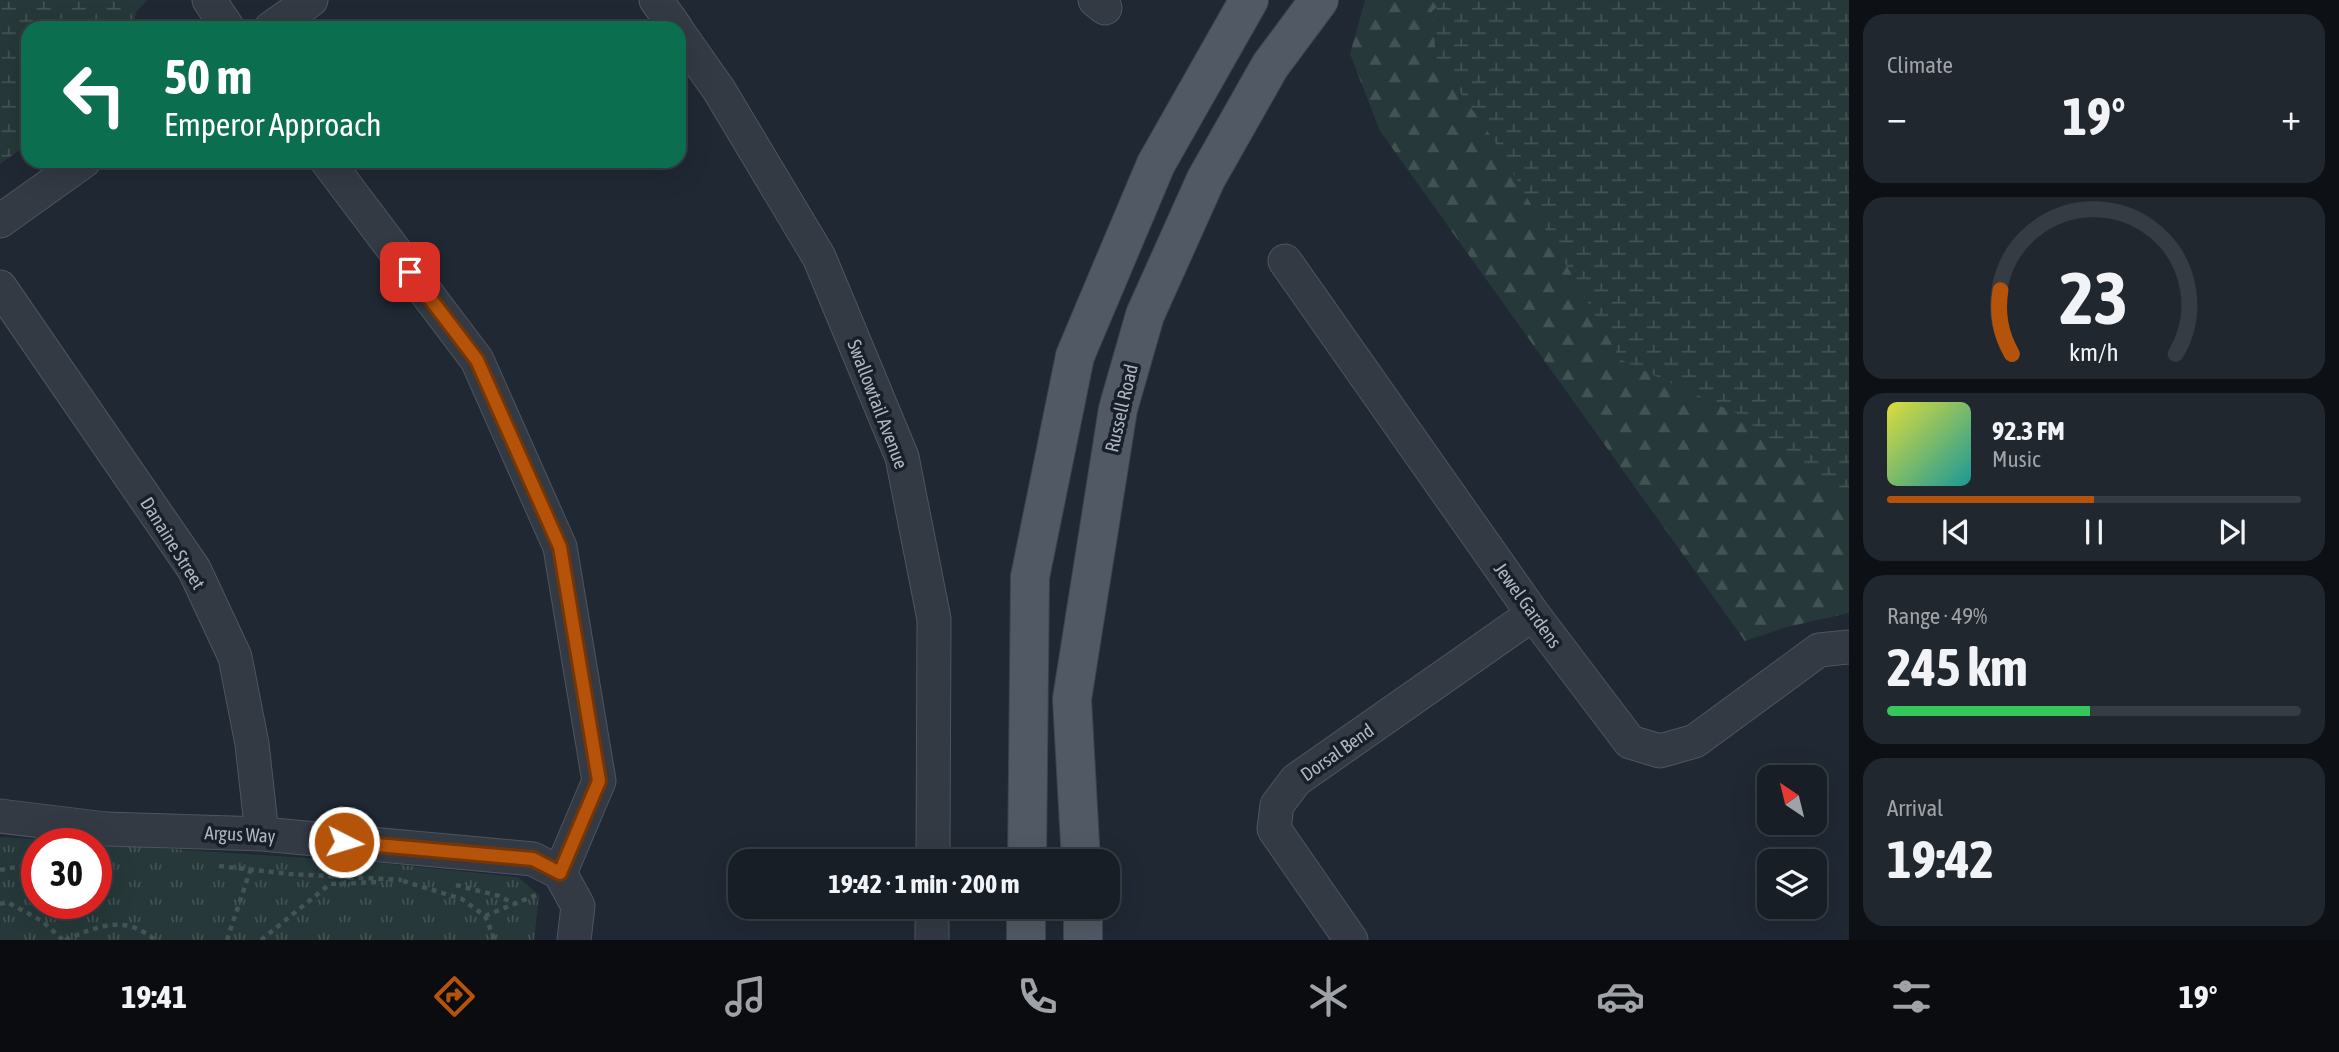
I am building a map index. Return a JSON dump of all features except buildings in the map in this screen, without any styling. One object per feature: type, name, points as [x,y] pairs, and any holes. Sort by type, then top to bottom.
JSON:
[{"type":"main road","points":[[1027,849],[1030,577],[1075,356],[1156,164],[1249,0]]},
{"type":"main road","name":"Russell Road","points":[[1080,849],[1072,699],[1118,409],[1145,315],[1206,180],[1270,66],[1319,0]]},
{"type":"main road","points":[[1026,919],[1026,940]]},
{"type":"main road","points":[[1083,919],[1083,940]]},
{"type":"street","points":[[209,0],[223,21]]},
{"type":"street","points":[[281,21],[311,0]]},
{"type":"street","points":[[656,0],[671,21]]},
{"type":"street","name":"Swallowtail Avenue","points":[[686,43],[719,90],[819,257],[902,457],[934,619],[933,849]]},
{"type":"street","points":[[0,221],[74,168]]},
{"type":"street","points":[[332,168],[477,360],[560,547],[599,781],[562,878],[578,906],[574,940]]},
{"type":"street","name":"Jewel Gardens","points":[[1286,261],[1533,614],[1630,743],[1660,751],[1695,741],[1819,650],[1849,647]]},
{"type":"street","name":"Danaine Street","points":[[0,287],[194,569],[235,657],[252,744],[262,834]]},
{"type":"street","name":"Dorsal Bend","points":[[1351,940],[1274,829],[1277,805],[1296,780],[1533,614]]},
{"type":"street","name":"Argus Way","points":[[0,817],[106,829],[262,834],[533,859],[562,878]]},
{"type":"street","points":[[932,919],[932,940]]},
{"type":"path","points":[[227,940],[262,834]]},
{"type":"path","points":[[216,865],[429,882]]},
{"type":"path","points":[[0,870],[21,866]]},
{"type":"path","points":[[485,916],[515,904],[562,878]]},
{"type":"path","points":[[261,940],[330,884],[405,881],[462,899],[485,916],[495,940]]},
{"type":"path","points":[[454,884],[499,896],[515,904]]},
{"type":"path","points":[[0,904],[7,902],[42,920],[64,940],[111,924],[142,929],[155,940]]},
{"type":"green space","points":[[0,0],[147,0],[137,11],[134,21],[21,21],[21,149],[0,164]]},
{"type":"green space","points":[[1365,0],[1849,0],[1849,613],[1787,627],[1745,641],[1380,131],[1350,54]]},
{"type":"green space","points":[[1447,0],[1849,0],[1849,499],[1738,414],[1621,360],[1495,142],[1436,58],[1432,11]]},
{"type":"green space","points":[[0,837],[21,838],[21,919],[112,919],[112,845],[380,863],[518,877],[539,895],[534,940],[0,940]]},
{"type":"route","points":[[344,842],[533,859],[560,873],[599,781],[560,547],[477,360],[410,272]]}]
